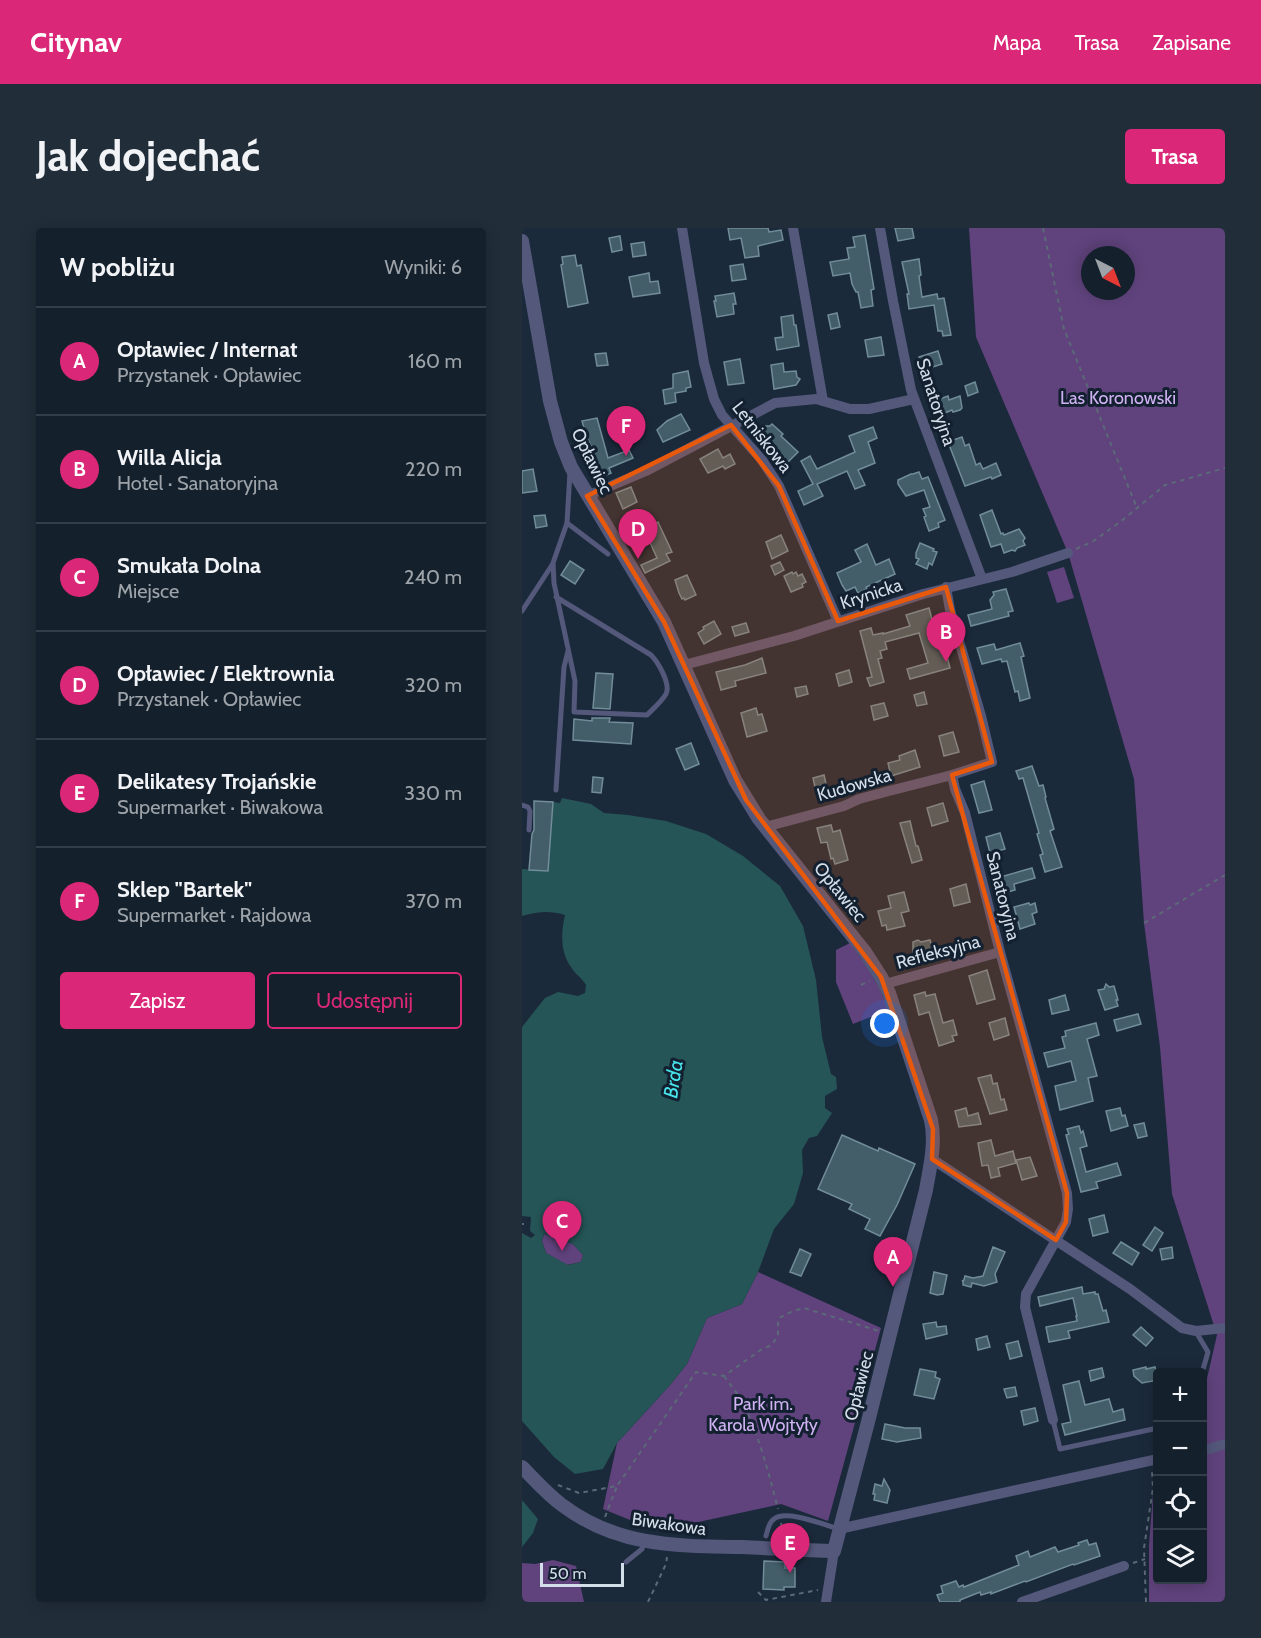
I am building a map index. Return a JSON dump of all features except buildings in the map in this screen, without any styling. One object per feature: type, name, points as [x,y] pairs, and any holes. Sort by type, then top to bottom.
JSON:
[{"type":"street","name":"Letniskowa","points":[[682,228],[704,363],[714,399],[722,416],[762,460],[779,486],[838,621]]},
{"type":"street","points":[[793,228],[823,401]]},
{"type":"street","name":"Sanatoryjna","points":[[880,228],[911,390],[982,579]]},
{"type":"street","name":"Opławiec","points":[[522,241],[525,271],[550,401],[561,442],[571,467],[657,609],[746,800],[859,944],[885,984],[899,1019],[931,1120],[932,1160],[926,1190],[839,1529],[826,1602]]},
{"type":"street","points":[[587,496],[646,471],[775,403],[816,399],[850,409],[869,409],[914,399]]},
{"type":"street","name":"Krynicka","points":[[684,666],[794,636],[946,587],[1012,572],[1068,553]]},
{"type":"street","points":[[946,587],[950,610],[992,762],[952,775]]},
{"type":"street","name":"Sanatoryjna","points":[[952,775],[965,813],[1000,952],[1067,1193],[1066,1222],[1026,1294],[1025,1307],[1053,1420]]},
{"type":"street","name":"Kudowska","points":[[765,827],[952,775]]},
{"type":"street","name":"Refleksyjna","points":[[885,984],[1000,952]]},
{"type":"street","points":[[932,1160],[1130,1289],[1182,1328],[1196,1330],[1225,1328]]},
{"type":"street","points":[[1207,1450],[1225,1444]]},
{"type":"street","points":[[839,1529],[1153,1460]]},
{"type":"street","name":"Biwakowa","points":[[522,1467],[553,1498],[574,1514],[610,1532],[669,1545],[834,1551]]},
{"type":"street","points":[[1022,1602],[1124,1566]]},
{"type":"lane","points":[[522,611],[553,563],[567,523],[571,467]]},
{"type":"lane","points":[[567,523],[608,554]]},
{"type":"lane","points":[[553,563],[556,597],[574,681],[574,712],[647,715],[668,689],[660,664],[651,655],[556,597]]},
{"type":"lane","points":[[556,790],[564,668],[568,650]]},
{"type":"lane","points":[[522,805],[528,807],[530,811],[529,830]]},
{"type":"lane","points":[[1196,1330],[1208,1352],[1204,1368]]},
{"type":"lane","points":[[1053,1420],[1060,1449],[1153,1429]]},
{"type":"lane","points":[[766,1536],[769,1525],[779,1516],[792,1516],[839,1529]]},
{"type":"lane","points":[[626,1562],[642,1549],[644,1541]]},
{"type":"path","points":[[1043,228],[1064,329],[1137,508]]},
{"type":"path","points":[[1068,553],[1092,542],[1165,485],[1225,468]]},
{"type":"path","points":[[1144,922],[1225,875]]},
{"type":"path","points":[[607,1513],[616,1486],[696,1372],[724,1376],[772,1345],[778,1335],[779,1318],[804,1308],[890,1335]]},
{"type":"path","points":[[724,1376],[744,1405],[755,1431],[771,1482],[784,1538]]},
{"type":"path","points":[[1146,1602],[1144,1548],[1153,1476]]},
{"type":"path","points":[[550,1483],[579,1493],[616,1486]]},
{"type":"path","points":[[648,1602],[666,1564],[669,1545]]},
{"type":"path","points":[[758,1592],[766,1600],[829,1587]]},
{"type":"highlighted area","points":[[731,425],[779,486],[838,621],[946,587],[992,762],[952,775],[1067,1193],[1066,1222],[1056,1240],[932,1159],[933,1129],[881,977],[746,800],[664,622],[587,496]]},
{"type":"green space","name":"Las Koronowski","points":[[969,228],[1225,228],[1225,1602],[1149,1602],[1149,1545],[1153,1493],[1153,1584],[1207,1584],[1207,1379],[1217,1335],[1172,1194],[1160,1047],[1144,923],[1134,779],[1068,553],[976,337]]},
{"type":"green space","points":[[1064,567],[1074,598],[1057,603],[1047,572]]},
{"type":"green space","points":[[850,943],[876,982],[888,1010],[853,1024],[836,982],[836,950]]},
{"type":"green space","points":[[544,1234],[573,1244],[583,1255],[581,1262],[567,1265],[546,1253],[542,1241]]},
{"type":"green space","name":"Park im. Karola Wojtyły","points":[[758,1272],[881,1328],[828,1521],[781,1504],[657,1531],[603,1509],[617,1443],[687,1364],[707,1318],[742,1304]]},
{"type":"green space","points":[[553,1560],[576,1566],[584,1602],[522,1602],[522,1563],[535,1564]]},
{"type":"water","name":"Brda","points":[[562,798],[591,804],[604,813],[666,821],[706,834],[743,856],[780,886],[803,926],[816,980],[822,1037],[831,1074],[836,1077],[837,1089],[825,1096],[825,1108],[832,1113],[817,1136],[809,1138],[802,1150],[803,1173],[794,1204],[774,1229],[758,1272],[742,1304],[707,1318],[687,1364],[617,1443],[603,1469],[575,1474],[554,1457],[522,1421],[522,1233],[531,1238],[535,1235],[530,1231],[531,1217],[522,1216],[522,1027],[545,998],[558,992],[578,996],[585,993],[586,985],[567,961],[565,955],[562,935],[565,915],[544,912],[522,916],[522,869],[548,871],[553,802],[560,803]],"holes":[[[544,1234],[573,1244],[583,1255],[581,1262],[568,1265],[546,1253],[542,1241]]]},
{"type":"water","points":[[522,1500],[538,1519],[533,1533],[522,1547]]},
{"type":"place","name":"Sklep \"Bartek\"","points":[[626,456]]},
{"type":"place","name":"Opławiec / Elektrownia","points":[[638,559]]},
{"type":"place","name":"Willa Alicja","points":[[946,662]]},
{"type":"place","name":"Smukała Dolna","points":[[562,1251]]},
{"type":"place","name":"Opławiec / Internat","points":[[893,1287]]},
{"type":"place","name":"Delikatesy Trojańskie","points":[[790,1573]]}]
